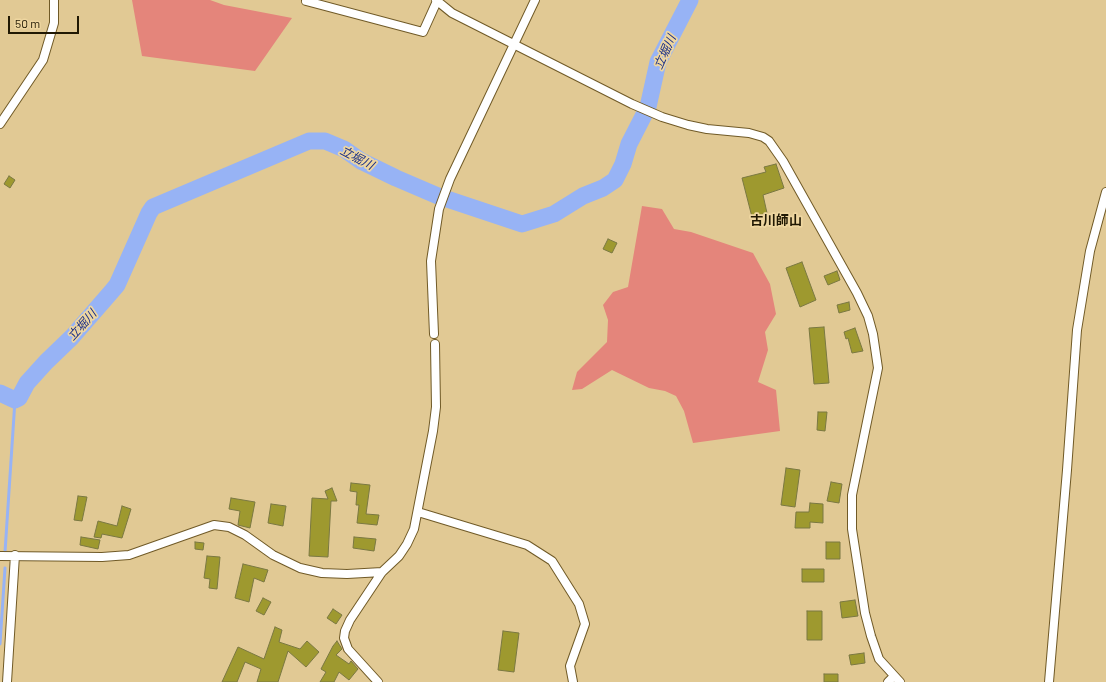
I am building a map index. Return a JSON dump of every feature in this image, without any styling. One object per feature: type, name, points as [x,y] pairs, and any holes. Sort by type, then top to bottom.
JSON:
[{"type":"street","points":[[0,124],[43,60],[54,23],[54,0]]},
{"type":"street","points":[[306,1],[423,32],[437,0],[452,13],[632,104],[662,117],[707,129],[749,133],[763,137],[769,141],[783,161],[857,293],[868,316],[873,334],[878,368],[852,494],[852,529],[865,613],[871,636],[879,659],[897,679],[888,682]]},
{"type":"street","points":[[434,334],[431,261],[439,209],[450,179],[535,0]]},
{"type":"street","points":[[1049,682],[1077,330],[1090,251],[1106,192]]},
{"type":"street","points":[[378,682],[348,649],[344,638],[350,620],[382,572],[399,556],[408,544],[414,529],[435,419],[434,344]]},
{"type":"street","points":[[418,512],[528,545],[552,561],[579,604],[585,624],[570,666],[573,682]]},
{"type":"street","points":[[0,556],[102,557],[129,555],[214,526],[229,527],[245,535],[273,555],[300,568],[322,573],[347,574],[382,572]]},
{"type":"street","points":[[7,682],[15,555]]},
{"type":"shaded area","points":[[132,0],[210,0],[224,5],[292,18],[255,71],[142,56]]},
{"type":"shaded area","points":[[642,206],[662,209],[674,229],[691,232],[753,253],[770,284],[776,314],[765,332],[768,350],[758,382],[776,390],[780,431],[693,443],[684,411],[676,396],[665,391],[649,388],[612,370],[582,389],[572,390],[577,372],[607,342],[608,320],[603,305],[613,292],[628,287]]},
{"type":"building","points":[[776,164],[784,188],[763,195],[767,213],[752,217],[742,178],[766,172],[764,167]]},
{"type":"building","points":[[9,176],[15,180],[10,188],[4,184]]},
{"type":"building","points":[[608,239],[617,243],[612,253],[603,249]]},
{"type":"building","points":[[802,262],[816,300],[800,307],[786,268]]},
{"type":"building","points":[[837,271],[840,280],[828,285],[824,276]]},
{"type":"building","points":[[849,302],[850,310],[839,313],[837,305]]},
{"type":"building","points":[[824,327],[829,383],[814,384],[809,328]]},
{"type":"building","points":[[855,328],[863,351],[852,353],[848,338],[846,339],[844,332]]},
{"type":"building","points":[[818,412],[827,412],[825,431],[817,430]]},
{"type":"building","points":[[786,468],[800,470],[795,507],[781,505]]},
{"type":"building","points":[[831,482],[842,484],[839,503],[827,501]]},
{"type":"building","points":[[351,483],[370,485],[366,514],[379,515],[377,525],[357,523],[359,505],[356,505],[357,492],[350,491]]},
{"type":"building","points":[[332,488],[337,501],[331,501],[328,557],[309,556],[312,498],[328,499],[325,491]]},
{"type":"building","points":[[78,496],[87,497],[82,521],[74,520]]},
{"type":"building","points":[[231,498],[255,502],[250,528],[238,525],[240,511],[229,509]]},
{"type":"building","points":[[810,503],[823,504],[823,523],[810,522],[810,528],[795,528],[796,512],[809,512]]},
{"type":"building","points":[[271,504],[286,506],[283,526],[268,523]]},
{"type":"building","points":[[122,506],[131,509],[122,538],[102,534],[101,538],[94,537],[98,521],[117,526]]},
{"type":"building","points":[[81,537],[100,540],[98,549],[80,545]]},
{"type":"building","points":[[354,537],[376,539],[374,551],[353,548]]},
{"type":"building","points":[[195,542],[204,543],[203,550],[195,549]]},
{"type":"building","points":[[826,542],[840,542],[840,559],[826,559]]},
{"type":"building","points":[[207,556],[220,557],[217,589],[209,588],[210,579],[204,578]]},
{"type":"building","points":[[243,564],[268,570],[264,582],[254,578],[249,602],[235,598]]},
{"type":"building","points":[[802,569],[824,569],[824,582],[802,582]]},
{"type":"building","points":[[263,598],[271,602],[264,615],[256,611]]},
{"type":"building","points":[[855,600],[858,616],[842,618],[840,602]]},
{"type":"building","points":[[333,609],[342,615],[336,624],[327,618]]},
{"type":"building","points":[[807,611],[822,611],[822,640],[807,640]]},
{"type":"building","points":[[275,627],[282,630],[279,642],[300,649],[307,641],[319,652],[306,667],[288,651],[278,682],[257,682],[261,669],[245,662],[237,682],[222,682],[238,647],[264,659]]},
{"type":"building","points":[[503,631],[519,633],[514,672],[498,670]]},
{"type":"building","points":[[337,641],[342,649],[336,655],[349,664],[351,661],[358,669],[349,680],[339,672],[334,682],[320,682],[326,672],[321,669]]},
{"type":"building","points":[[864,653],[865,663],[851,665],[849,655]]},
{"type":"building","points":[[824,674],[838,674],[838,682],[824,682]]},
{"type":"waterway","name":"立堀川","points":[[0,393],[15,400],[19,398],[27,383],[72,337],[117,285],[153,207],[309,141],[325,141],[344,149],[361,161],[438,196],[522,224],[554,214],[583,196],[603,188],[615,180],[623,164],[629,144],[648,107],[658,62],[690,0]]},
{"type":"waterway","points":[[5,552],[15,400]]},
{"type":"waterway","points":[[0,644],[5,568]]},
{"type":"district","name":"古川師山","points":[[776,221]]}]
